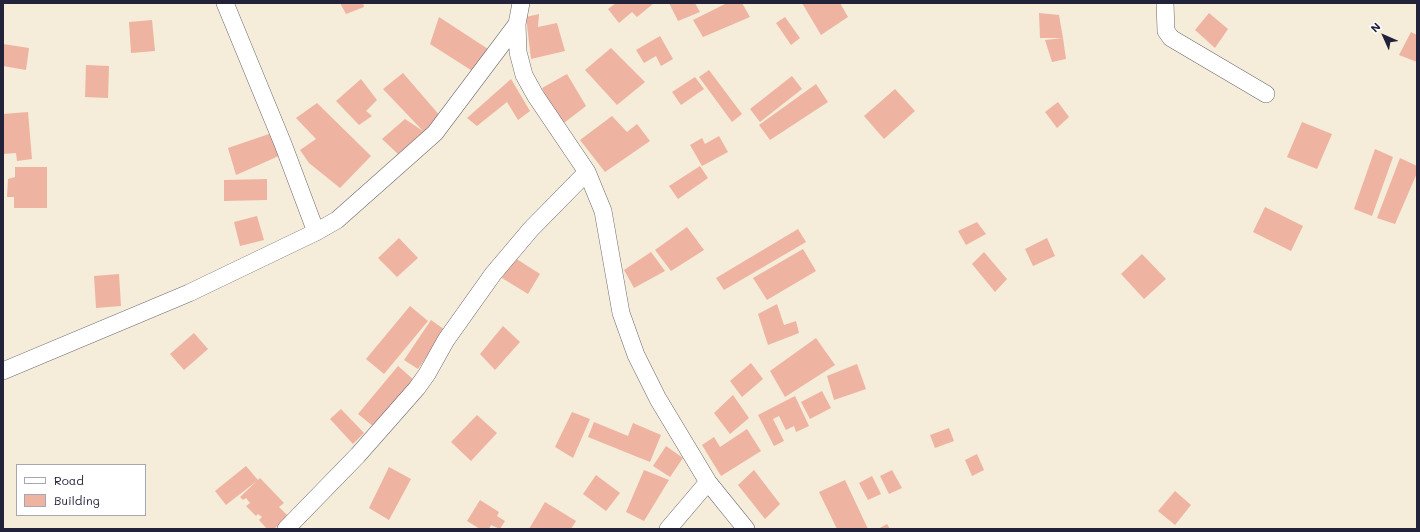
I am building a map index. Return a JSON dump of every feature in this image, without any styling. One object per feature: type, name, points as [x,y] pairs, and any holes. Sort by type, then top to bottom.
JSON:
[{"type":"street","points":[[225,3],[283,144],[316,232]]},
{"type":"street","points":[[521,3],[517,24],[518,52],[524,75],[535,95],[587,172],[603,211],[621,313],[636,355],[658,399],[708,482],[746,529]]},
{"type":"street","points":[[1165,3],[1166,31],[1171,38],[1266,94]]},
{"type":"street","points":[[3,371],[188,293],[316,232],[337,220],[435,133],[517,24]]},
{"type":"street","points":[[286,529],[358,454],[417,388],[446,340],[493,274],[531,229],[587,172]]},
{"type":"street","points":[[668,529],[708,482]]},
{"type":"building","points":[[340,3],[363,3],[364,7],[346,14]]},
{"type":"building","points":[[616,3],[654,3],[637,17],[632,12],[619,23],[608,9]]},
{"type":"building","points":[[669,3],[695,3],[700,12],[678,21]]},
{"type":"building","points":[[727,3],[742,3],[750,17],[703,37],[693,20]]},
{"type":"building","points":[[802,3],[840,3],[848,17],[821,35]]},
{"type":"building","points":[[1039,13],[1059,15],[1063,38],[1040,38]]},
{"type":"building","points":[[1209,13],[1228,29],[1215,48],[1195,30]]},
{"type":"building","points":[[539,14],[538,27],[557,23],[565,51],[531,59],[526,17]]},
{"type":"building","points":[[439,17],[488,49],[474,72],[430,44]]},
{"type":"building","points":[[785,17],[800,38],[791,45],[776,23]]},
{"type":"building","points":[[152,20],[155,51],[131,53],[129,22]]},
{"type":"building","points":[[1411,32],[1417,35],[1417,62],[1399,55]]},
{"type":"building","points":[[660,36],[673,59],[661,66],[656,56],[644,63],[636,50]]},
{"type":"building","points":[[1063,38],[1066,59],[1052,62],[1045,40]]},
{"type":"building","points":[[3,44],[29,48],[26,70],[3,66]]},
{"type":"building","points":[[611,48],[645,82],[617,105],[585,70]]},
{"type":"building","points":[[86,65],[109,66],[108,98],[85,97]]},
{"type":"building","points":[[709,70],[742,114],[732,122],[699,77]]},
{"type":"building","points":[[403,73],[441,117],[398,154],[382,139],[405,119],[423,131],[383,89]]},
{"type":"building","points":[[567,74],[586,106],[560,126],[542,88]]},
{"type":"building","points":[[792,76],[802,89],[760,122],[750,109]]},
{"type":"building","points":[[695,77],[704,89],[681,105],[672,92]]},
{"type":"building","points":[[361,79],[377,100],[366,111],[372,116],[359,125],[336,101]]},
{"type":"building","points":[[511,79],[530,111],[518,120],[507,102],[477,126],[467,118]]},
{"type":"building","points":[[816,84],[828,102],[770,140],[759,125]]},
{"type":"building","points":[[895,89],[915,111],[884,139],[864,116]]},
{"type":"building","points":[[1058,102],[1069,117],[1057,128],[1045,112]]},
{"type":"building","points":[[317,103],[371,156],[340,188],[309,163],[300,150],[316,139],[296,118]]},
{"type":"building","points":[[28,112],[32,159],[17,161],[16,153],[3,154],[3,114]]},
{"type":"building","points":[[612,116],[627,132],[637,124],[650,141],[605,172],[580,140]]},
{"type":"building","points":[[1302,122],[1332,134],[1317,169],[1287,157]]},
{"type":"building","points":[[269,134],[281,155],[236,175],[228,148]]},
{"type":"building","points":[[719,136],[728,152],[702,166],[690,145],[702,138],[705,144]]},
{"type":"building","points":[[1375,149],[1393,157],[1372,216],[1354,209]]},
{"type":"building","points":[[1400,158],[1417,166],[1417,173],[1395,224],[1377,218]]},
{"type":"building","points":[[700,166],[708,178],[678,199],[669,186]]},
{"type":"building","points":[[15,167],[47,167],[47,208],[14,208],[14,197],[7,197],[8,179],[15,177]]},
{"type":"building","points":[[267,179],[267,200],[224,201],[224,180]]},
{"type":"building","points":[[1265,207],[1303,226],[1291,251],[1253,232]]},
{"type":"building","points":[[257,216],[264,240],[240,246],[234,222]]},
{"type":"building","points":[[977,222],[986,234],[966,245],[958,231]]},
{"type":"building","points":[[687,227],[704,250],[671,271],[655,250]]},
{"type":"building","points":[[798,229],[806,242],[724,290],[716,278]]},
{"type":"building","points":[[399,238],[418,258],[397,277],[378,258]]},
{"type":"building","points":[[1047,238],[1055,256],[1033,266],[1025,249]]},
{"type":"building","points":[[803,249],[816,271],[767,300],[753,278]]},
{"type":"building","points":[[651,252],[665,271],[634,288],[624,270]]},
{"type":"building","points":[[984,252],[1007,279],[995,292],[972,264]]},
{"type":"building","points":[[1142,254],[1166,279],[1144,299],[1121,274]]},
{"type":"building","points":[[515,258],[540,274],[528,294],[502,278]]},
{"type":"building","points":[[119,274],[121,306],[96,308],[94,276]]},
{"type":"building","points":[[777,304],[784,325],[796,321],[799,333],[768,345],[758,314]]},
{"type":"building","points":[[410,306],[428,321],[384,374],[366,359]]},
{"type":"building","points":[[431,320],[445,330],[418,369],[404,360]]},
{"type":"building","points":[[503,326],[520,342],[495,370],[480,354]]},
{"type":"building","points":[[194,333],[208,349],[184,370],[170,354]]},
{"type":"building","points":[[816,338],[835,365],[785,397],[770,371]]},
{"type":"building","points":[[751,363],[763,379],[742,397],[730,381]]},
{"type":"building","points":[[857,364],[866,389],[834,400],[827,376]]},
{"type":"building","points":[[398,366],[414,380],[374,427],[358,414]]},
{"type":"building","points":[[822,391],[831,408],[810,419],[801,402]]},
{"type":"building","points":[[733,395],[749,418],[730,434],[714,413]]},
{"type":"building","points":[[795,396],[809,426],[796,432],[794,426],[786,430],[779,416],[773,419],[784,441],[774,446],[758,415]]},
{"type":"building","points":[[341,409],[364,433],[353,444],[330,419]]},
{"type":"building","points":[[572,412],[590,419],[573,458],[555,447]]},
{"type":"building","points":[[477,415],[497,433],[471,461],[451,442]]},
{"type":"building","points":[[594,422],[628,436],[633,423],[661,435],[650,462],[588,437]]},
{"type":"building","points":[[949,428],[954,441],[935,448],[930,435]]},
{"type":"building","points":[[747,429],[761,451],[721,476],[702,445],[714,437],[720,447]]},
{"type":"building","points":[[666,446],[683,458],[670,477],[653,466]]},
{"type":"building","points":[[977,454],[984,470],[972,476],[965,460]]},
{"type":"building","points":[[246,466],[258,480],[226,505],[215,491]]},
{"type":"building","points":[[389,467],[411,479],[389,520],[369,508]]},
{"type":"building","points":[[644,470],[669,480],[644,521],[626,512]]},
{"type":"building","points":[[754,470],[780,504],[765,519],[738,485]]},
{"type":"building","points":[[892,470],[902,488],[889,494],[880,476]]},
{"type":"building","points":[[596,475],[620,493],[606,511],[583,494]]},
{"type":"building","points":[[872,476],[881,494],[868,500],[859,483]]},
{"type":"building","points":[[260,478],[284,503],[279,507],[288,516],[274,529],[267,529],[259,520],[262,517],[258,514],[256,516],[246,506],[250,503],[246,498],[243,500],[240,497]]},
{"type":"building","points":[[845,480],[868,529],[837,529],[819,492]]},
{"type":"building","points":[[1175,491],[1191,505],[1175,525],[1158,511]]},
{"type":"building","points":[[480,500],[499,512],[497,516],[505,521],[500,529],[491,525],[489,529],[480,529],[467,521]]},
{"type":"building","points":[[545,502],[576,521],[571,529],[529,529]]},
{"type":"building","points":[[887,524],[890,529],[878,529]]}]
